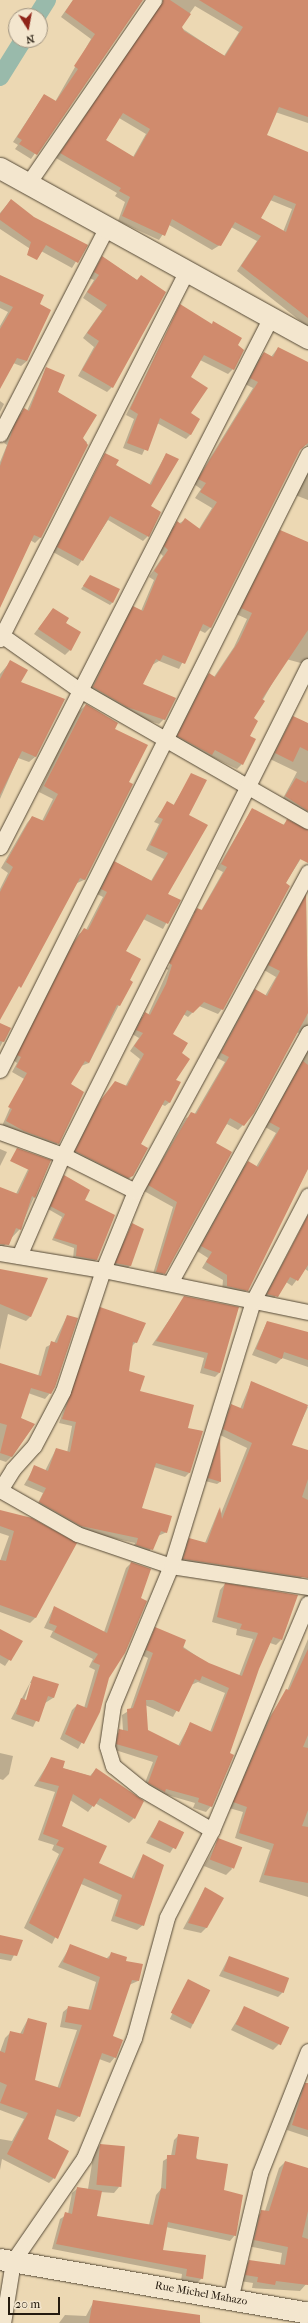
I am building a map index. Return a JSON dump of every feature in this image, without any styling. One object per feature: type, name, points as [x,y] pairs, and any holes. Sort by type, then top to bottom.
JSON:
[{"type":"main road","points":[[4,170],[29,182],[107,227],[308,338]]},
{"type":"main road","name":"Rue Michel Mahazo","points":[[6,2260],[308,2313]]},
{"type":"street","points":[[29,182],[154,0]]},
{"type":"street","points":[[0,434],[107,227]]},
{"type":"street","points":[[187,271],[1,636],[78,689],[308,821]]},
{"type":"street","points":[[0,847],[78,689],[271,317]]},
{"type":"street","points":[[0,1070],[168,741],[308,454]]},
{"type":"street","points":[[19,1256],[63,1155],[246,785],[308,666]]},
{"type":"street","points":[[308,872],[135,1191],[103,1270],[63,1391],[34,1446],[12,1469],[0,1490],[77,1534],[171,1566],[308,1587]]},
{"type":"street","points":[[170,1282],[308,1032]]},
{"type":"street","points":[[0,1132],[63,1155],[135,1191]]},
{"type":"street","points":[[212,1830],[144,1790],[113,1766],[107,1746],[113,1705],[171,1566],[253,1301],[308,1196]]},
{"type":"street","points":[[0,1253],[170,1282],[308,1312]]},
{"type":"street","points":[[3,2323],[6,2260],[84,2158],[134,2038],[167,1917],[212,1830],[308,1604]]},
{"type":"street","points":[[230,2300],[260,2173],[308,2051]]},
{"type":"building","points":[[73,0],[143,0],[37,155],[19,144],[22,140],[17,137],[44,94],[56,101],[78,69],[74,66],[95,34],[65,12]]},
{"type":"building","points":[[163,0],[170,0],[191,14],[182,27],[184,31],[225,56],[243,27],[199,0],[308,0],[308,117],[279,107],[267,135],[308,152],[308,318],[241,266],[261,236],[235,222],[221,246],[172,219],[165,236],[122,216],[130,197],[119,191],[121,188],[60,153]],"holes":[[[123,113],[150,129],[134,157],[106,140]],[[274,195],[296,204],[286,232],[261,218]]]},
{"type":"building","points":[[11,199],[34,217],[88,245],[78,263],[46,245],[37,260],[27,255],[31,242],[0,220],[0,214]]},
{"type":"building","points":[[102,256],[137,280],[141,275],[166,292],[113,388],[82,370],[99,341],[87,333],[107,305],[87,292],[99,275],[94,272]]},
{"type":"building","points":[[0,275],[44,295],[40,304],[51,310],[27,361],[17,358],[0,389],[0,329],[13,307],[0,301]]},
{"type":"building","points":[[180,304],[212,324],[213,321],[242,338],[238,345],[244,350],[234,370],[204,355],[191,377],[208,388],[191,413],[200,419],[191,435],[160,418],[148,451],[127,443],[138,414],[130,409]]},
{"type":"building","points":[[278,347],[308,362],[308,443],[300,450],[211,628],[203,624],[185,664],[163,655],[160,661],[156,659],[143,684],[176,698],[165,720],[127,707],[93,687],[133,606],[143,611],[158,574],[154,571],[168,550],[164,546],[177,521],[181,524],[185,518],[200,529],[217,502],[200,492],[206,483],[198,479],[258,382],[250,378],[264,352],[273,357]]},
{"type":"building","points":[[46,367],[65,375],[58,392],[97,415],[83,438],[88,445],[41,538],[34,535],[0,608],[0,466],[14,426],[24,408],[29,411]]},
{"type":"building","points":[[105,453],[119,460],[116,465],[151,485],[166,453],[179,459],[151,506],[161,512],[149,537],[110,516],[83,561],[57,547]]},
{"type":"building","points":[[280,530],[308,542],[308,630],[262,699],[265,701],[254,718],[258,721],[250,736],[256,739],[243,765],[215,750],[212,755],[177,736],[209,673],[215,677],[239,641],[252,613],[241,608]]},
{"type":"building","points":[[90,575],[120,589],[113,603],[83,586]]},
{"type":"building","points":[[53,608],[69,618],[66,623],[81,632],[71,651],[38,629]]},
{"type":"building","points":[[10,660],[28,670],[21,682],[65,699],[36,757],[22,751],[0,795],[0,679]]},
{"type":"building","points":[[86,704],[118,723],[115,729],[148,745],[129,782],[133,784],[85,880],[80,878],[21,988],[19,986],[0,1020],[0,892],[13,867],[6,862],[32,816],[44,821],[58,794],[44,786]]},
{"type":"building","points":[[293,716],[308,723],[308,751],[300,747],[293,762],[275,753]]},
{"type":"building","points":[[191,773],[207,780],[189,815],[208,825],[168,894],[181,900],[168,924],[147,914],[126,951],[141,959],[130,980],[133,982],[120,1006],[117,1005],[89,1063],[85,1061],[71,1084],[84,1092],[59,1144],[24,1131],[6,1121],[12,1109],[8,1107],[27,1073],[16,1067],[21,1057],[17,1055],[73,944],[84,928],[88,930],[107,892],[101,889],[114,861],[152,881],[168,853],[150,845],[163,819],[158,817],[167,801],[174,805]]},
{"type":"building","points":[[296,778],[306,783],[308,780],[308,811],[285,796]]},
{"type":"building","points":[[252,808],[284,825],[287,819],[308,830],[308,863],[300,859],[286,883],[290,886],[223,1010],[204,1002],[193,1013],[187,1010],[173,1034],[188,1043],[182,1053],[190,1059],[176,1080],[181,1082],[170,1103],[165,1100],[141,1144],[148,1148],[133,1176],[128,1178],[75,1151],[100,1101],[115,1081],[127,1086],[144,1054],[134,1046],[143,1033],[136,1030],[145,1012],[150,1015],[166,984],[172,965],[169,963],[197,908],[202,910],[227,867],[221,864]]},
{"type":"building","points":[[306,894],[308,1013],[254,1113],[244,1126],[230,1118],[216,1143],[232,1152],[165,1274],[156,1272],[177,1202],[148,1185],[191,1112],[196,1114],[229,1057],[221,1053],[255,989],[267,996],[280,971],[268,965]]},
{"type":"building","points":[[0,1023],[11,1028],[4,1042],[0,1041]]},
{"type":"building","points":[[303,1061],[308,1065],[308,1169],[248,1291],[227,1286],[227,1275],[206,1262],[212,1252],[201,1246],[248,1161],[258,1167],[280,1128],[269,1122]]},
{"type":"building","points":[[17,1148],[51,1160],[35,1198],[32,1196],[21,1230],[16,1228],[9,1245],[0,1244],[0,1187],[18,1194],[29,1170],[10,1161]]},
{"type":"building","points":[[64,1175],[90,1190],[85,1200],[115,1215],[97,1260],[76,1256],[77,1245],[54,1238],[65,1214],[50,1206]]},
{"type":"building","points":[[308,1215],[308,1265],[298,1281],[290,1277],[278,1297],[267,1294]]},
{"type":"building","points":[[132,1223],[144,1229],[131,1266],[115,1263]]},
{"type":"building","points":[[0,1269],[48,1278],[31,1317],[0,1304]]},
{"type":"building","points":[[184,1296],[239,1307],[220,1373],[204,1368],[208,1353],[156,1341]]},
{"type":"building","points":[[100,1307],[146,1323],[137,1343],[133,1342],[129,1371],[145,1376],[140,1391],[194,1405],[188,1428],[203,1431],[190,1473],[156,1463],[142,1508],[172,1516],[167,1533],[161,1531],[153,1550],[136,1545],[138,1538],[81,1526],[39,1502],[46,1488],[28,1480],[34,1465],[48,1471],[56,1448],[70,1452],[76,1422],[62,1419]]},
{"type":"building","points":[[67,1315],[78,1318],[55,1387],[51,1394],[31,1388],[21,1418],[35,1424],[12,1457],[0,1453],[7,1425],[0,1423],[0,1363],[41,1376],[51,1341],[57,1343]]},
{"type":"building","points":[[267,1321],[308,1332],[308,1360],[284,1352],[282,1359],[256,1349]]},
{"type":"building","points":[[251,1381],[308,1405],[292,1445],[308,1450],[308,1479],[302,1497],[308,1500],[308,1578],[183,1559],[189,1538],[207,1543],[220,1507],[222,1519],[252,1443],[223,1429],[231,1404],[243,1409]]},
{"type":"building","points":[[220,1437],[221,1482],[208,1478]]},
{"type":"building","points":[[0,1510],[32,1518],[77,1543],[36,1618],[0,1605],[0,1560],[6,1561],[14,1531],[0,1526]]},
{"type":"building","points":[[131,1562],[151,1569],[141,1598],[147,1601],[125,1653],[109,1678],[100,1712],[84,1744],[65,1734],[77,1704],[87,1708],[100,1665],[93,1662],[98,1654],[54,1632],[57,1626],[49,1623],[54,1606],[107,1633]]},
{"type":"building","points":[[225,1583],[298,1595],[282,1640],[273,1637],[259,1669],[230,1753],[234,1755],[212,1807],[198,1802],[199,1798],[166,1789],[165,1792],[148,1783],[158,1756],[116,1744],[119,1729],[128,1731],[127,1709],[133,1708],[153,1653],[146,1650],[155,1627],[186,1640],[183,1648],[209,1663],[242,1676],[258,1633],[240,1629],[242,1624],[217,1617]],"holes":[[[202,1676],[229,1688],[212,1732],[190,1722],[180,1746],[148,1730],[146,1700],[153,1700],[179,1712],[195,1679],[200,1681]]]},
{"type":"building","points":[[0,1629],[23,1641],[11,1661],[0,1655]]},
{"type":"building","points":[[308,1649],[308,1735],[303,1747],[308,1748],[308,1810],[302,1826],[308,1827],[308,1883],[264,1875],[274,1844],[239,1833],[247,1807],[233,1802],[272,1714],[286,1689],[289,1690]]},
{"type":"building","points":[[33,1676],[59,1684],[54,1698],[48,1696],[39,1722],[16,1714],[21,1698],[26,1700]]},
{"type":"building","points":[[51,1757],[65,1761],[63,1768],[91,1776],[96,1768],[144,1801],[135,1819],[100,1798],[94,1807],[73,1794],[62,1826],[107,1846],[99,1863],[134,1879],[143,1854],[164,1865],[144,1926],[115,1916],[122,1895],[84,1878],[58,1939],[29,1923],[64,1848],[56,1845],[59,1840],[43,1834],[59,1786],[39,1781]]},
{"type":"building","points":[[159,1820],[184,1832],[176,1849],[151,1837]]},
{"type":"building","points":[[218,1838],[242,1847],[234,1869],[210,1859]]},
{"type":"building","points":[[205,1887],[224,1898],[207,1928],[188,1923]]},
{"type":"building","points":[[0,1935],[23,1940],[17,1956],[0,1953]]},
{"type":"building","points":[[70,1944],[109,1959],[111,1952],[127,1957],[126,1961],[143,1964],[139,1981],[132,1980],[113,2036],[123,2040],[116,2058],[102,2053],[80,2117],[57,2109],[48,2139],[69,2151],[55,2179],[7,2154],[28,2113],[0,2103],[7,2085],[0,2082],[0,2051],[5,2053],[10,2031],[23,2034],[28,2018],[47,2023],[35,2080],[60,2088],[82,2025],[65,2022],[68,2006],[91,2010],[100,1977],[63,1962]]},
{"type":"building","points":[[229,1956],[289,1978],[284,1993],[224,1971]]},
{"type":"building","points":[[188,1979],[210,1990],[193,2024],[171,2013]]},
{"type":"building","points":[[244,2006],[289,2027],[281,2045],[236,2024]]},
{"type":"building","points":[[305,2083],[308,2083],[308,2130],[292,2125]]},
{"type":"building","points":[[178,2134],[199,2137],[196,2159],[228,2164],[224,2190],[243,2195],[236,2236],[168,2222],[163,2250],[206,2255],[203,2279],[186,2276],[187,2269],[56,2244],[65,2212],[72,2214],[77,2187],[102,2191],[97,2216],[153,2225],[161,2188],[166,2189],[167,2155],[175,2155]]},
{"type":"building","points":[[100,2144],[125,2146],[121,2187],[96,2185]]},
{"type":"building","points":[[285,2161],[308,2168],[308,2211],[302,2237],[308,2239],[308,2285],[276,2281],[275,2285],[257,2282],[258,2277],[245,2275],[249,2260],[285,2265],[288,2247],[254,2240],[261,2210],[269,2211]]},
{"type":"building","points":[[93,2300],[200,2315],[200,2323],[89,2323]]},
{"type":"waterway","points":[[42,8],[47,0]]},
{"type":"waterway","points":[[0,77],[18,48]]}]
